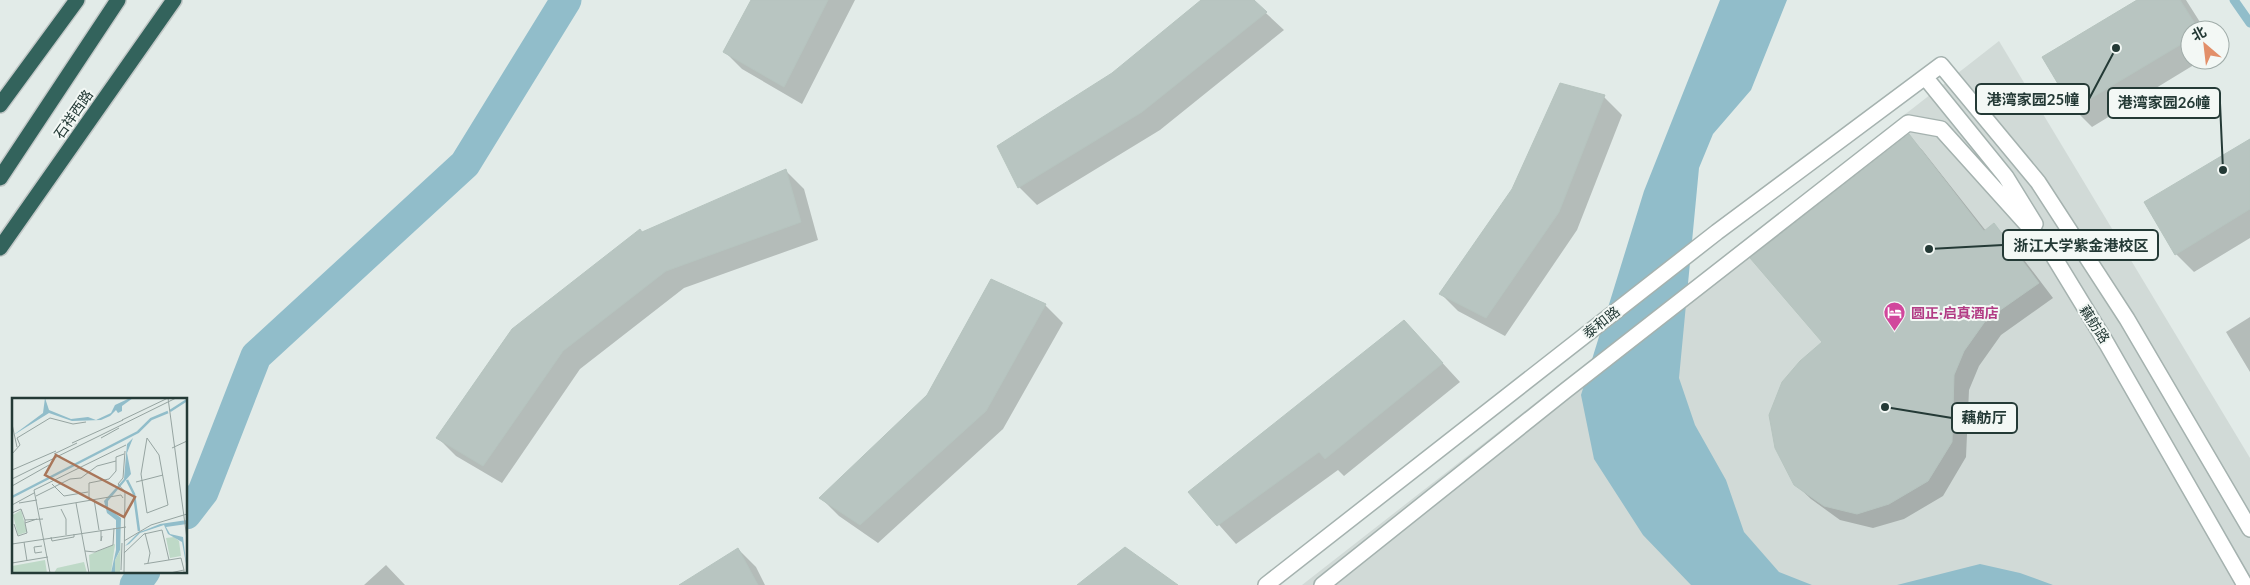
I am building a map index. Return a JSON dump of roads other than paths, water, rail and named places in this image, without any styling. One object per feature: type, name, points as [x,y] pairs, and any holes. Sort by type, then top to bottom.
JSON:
[{"type":"highway","points":[[0,105],[77,0]]},
{"type":"highway","points":[[0,178],[118,0]]},
{"type":"highway","name":"石祥西路","points":[[0,248],[174,0]]},
{"type":"street","name":"泰和路","points":[[1266,585],[1717,232],[1941,65],[2038,182],[2127,319],[2250,529]]},
{"type":"street","name":"藕舫路","points":[[1925,77],[2006,177],[2108,344],[2245,585]]},
{"type":"street","points":[[1322,585],[1565,391],[1908,123],[1941,129],[2050,250]]},
{"type":"water","points":[[1720,0],[1787,0],[1751,90],[1713,134],[1699,168],[1679,378],[1695,425],[1726,480],[1744,532],[1779,572],[1812,585],[1691,585],[1643,535],[1594,459],[1581,395],[1644,191]]},
{"type":"water","points":[[1980,564],[2020,573],[2053,585],[1897,585]]},
{"type":"waterway","points":[[188,511],[203,492],[256,356],[465,164],[566,0]]},
{"type":"waterway","points":[[2234,0],[2250,23]]},
{"type":"waterway","points":[[135,585],[144,572]]},
{"type":"place","name":"港湾家园25幢","points":[[2116,48]]},
{"type":"place","name":"港湾家园26幢","points":[[2223,170]]},
{"type":"place","name":"浙江大学紫金港校区","points":[[1929,249]]},
{"type":"place","name":"圆正·启真酒店","points":[[1895,331]]},
{"type":"place","name":"藕舫厅","points":[[1885,407]]}]
